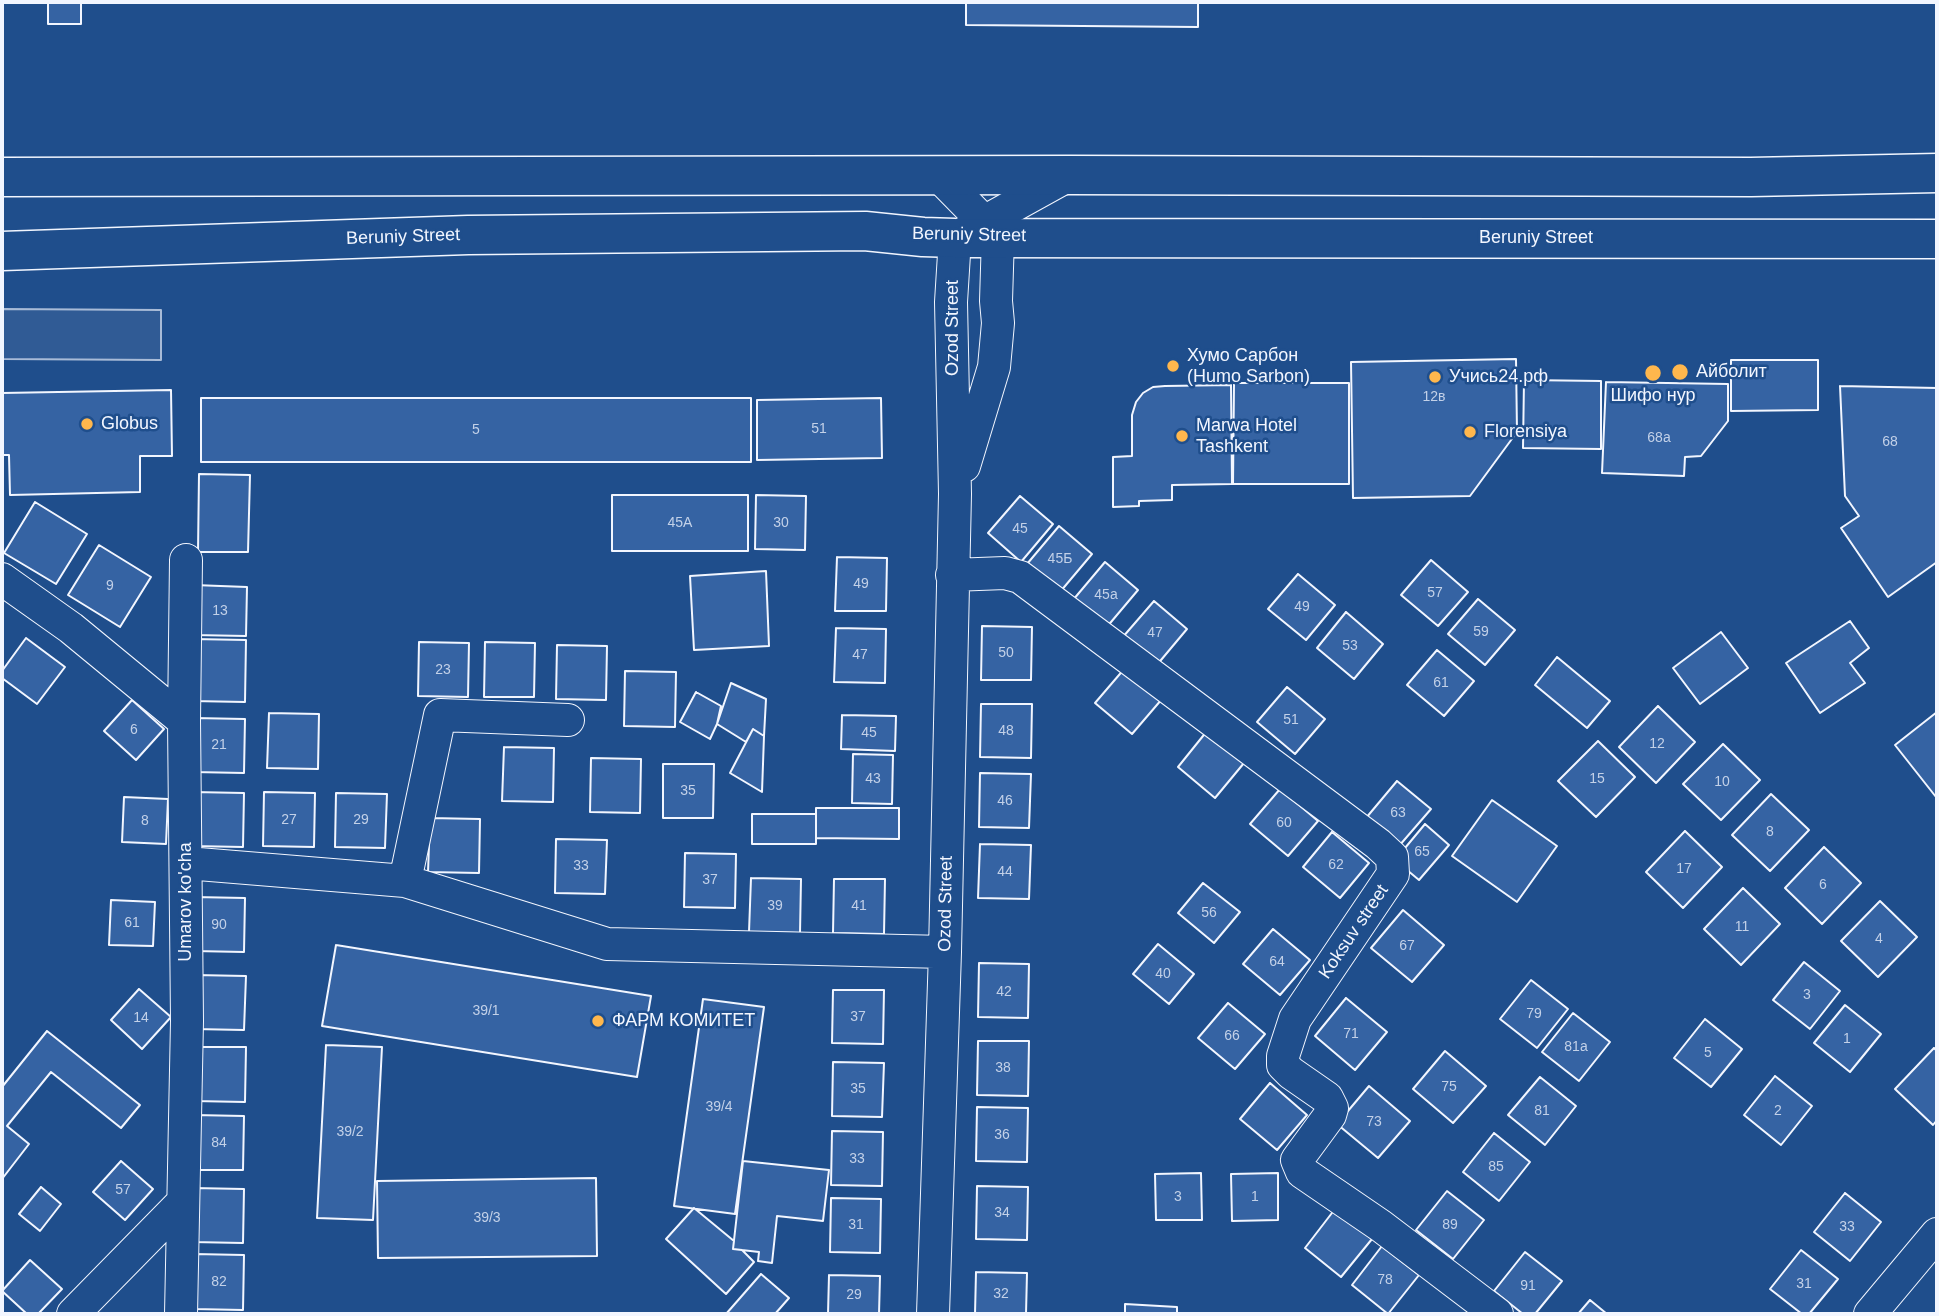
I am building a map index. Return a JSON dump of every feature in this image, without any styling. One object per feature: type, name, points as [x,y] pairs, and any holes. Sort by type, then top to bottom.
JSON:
[{"type":"main road","points":[[2,177],[1751,177],[1937,173]]},
{"type":"main road","points":[[887,232],[892,176]]},
{"type":"main road","name":"Beruniy Street","points":[[2,251],[468,235],[887,232],[923,237],[979,232],[1937,239]]},
{"type":"street","points":[[939,176],[979,232],[1069,175]]},
{"type":"street","name":"Ozod Street","points":[[955,494],[994,367],[998,323],[996,300],[979,232]]},
{"type":"street","name":"Ozod Street","points":[[933,1314],[945,952],[955,494],[951,302],[979,232]]},
{"type":"street","name":"Umarov ko'cha","points":[[181,1314],[187,1021],[184,722],[186,560]]},
{"type":"street","name":"Koksuv street","points":[[952,575],[1005,573],[1020,577],[1392,857],[1393,874],[1295,1019],[1283,1056],[1283,1065],[1326,1098],[1332,1108],[1330,1115],[1297,1160],[1302,1172],[1381,1226],[1497,1314]]},
{"type":"street","points":[[2,579],[71,628],[184,722]]},
{"type":"street","points":[[404,881],[440,715],[568,720]]},
{"type":"street","points":[[186,863],[404,881],[607,944],[945,952]]},
{"type":"street","points":[[73,1314],[182,1203]]},
{"type":"street","points":[[1870,1314],[1937,1234]]},
{"type":"shaded area","points":[[2,309],[161,310],[161,360],[2,359]]},
{"type":"building","points":[[48,2],[81,2],[81,24],[48,24]]},
{"type":"building","points":[[966,2],[1198,2],[1198,27],[966,25]]},
{"type":"building","points":[[1516,359],[1517,432],[1470,496],[1353,498],[1351,362]]},
{"type":"building","points":[[1731,360],[1818,360],[1818,410],[1731,411]]},
{"type":"building","points":[[1524,380],[1601,381],[1601,449],[1523,448]]},
{"type":"building","points":[[1606,382],[1728,384],[1728,421],[1701,456],[1685,457],[1684,476],[1602,473]]},
{"type":"building","points":[[1234,383],[1349,383],[1349,484],[1233,484]]},
{"type":"building","name":"Marwa Hotel Tashkent","points":[[1231,385],[1232,484],[1172,485],[1172,500],[1139,501],[1139,506],[1113,507],[1113,457],[1132,456],[1132,415],[1136,402],[1143,393],[1153,387]]},
{"type":"building","points":[[1840,386],[1937,388],[1937,562],[1888,597],[1841,528],[1859,516],[1845,496]]},
{"type":"building","name":"Globus","points":[[171,390],[172,456],[140,456],[140,492],[10,495],[9,455],[2,455],[2,393]]},
{"type":"building","points":[[201,398],[751,398],[751,462],[201,462]]},
{"type":"building","points":[[881,398],[882,458],[757,460],[757,400]]},
{"type":"building","points":[[199,474],[250,475],[248,552],[198,552]]},
{"type":"building","points":[[612,495],[748,495],[748,551],[612,551]]},
{"type":"building","points":[[756,495],[806,496],[805,550],[755,549]]},
{"type":"building","points":[[1020,496],[1053,524],[1021,562],[988,533]]},
{"type":"building","points":[[35,502],[87,534],[56,584],[4,553]]},
{"type":"building","points":[[1059,526],[1092,554],[1060,592],[1027,564]]},
{"type":"building","points":[[99,545],[151,577],[120,627],[68,595]]},
{"type":"building","points":[[837,557],[887,558],[886,611],[835,611]]},
{"type":"building","points":[[1431,560],[1468,592],[1438,626],[1401,595]]},
{"type":"building","points":[[1105,562],[1138,590],[1106,628],[1073,600]]},
{"type":"building","points":[[766,571],[769,646],[694,650],[690,576]]},
{"type":"building","points":[[1298,574],[1335,605],[1306,640],[1268,609]]},
{"type":"building","points":[[194,585],[247,587],[246,636],[193,635]]},
{"type":"building","points":[[1478,599],[1515,630],[1485,665],[1448,634]]},
{"type":"building","points":[[1154,601],[1187,629],[1156,666],[1122,638]]},
{"type":"building","points":[[1346,612],[1383,644],[1354,679],[1317,648]]},
{"type":"building","points":[[1850,621],[1869,648],[1850,663],[1865,683],[1820,713],[1786,663]]},
{"type":"building","points":[[982,626],[1032,627],[1031,680],[981,680]]},
{"type":"building","points":[[836,628],[886,629],[885,683],[834,682]]},
{"type":"building","points":[[1721,632],[1748,668],[1700,704],[1673,668]]},
{"type":"building","points":[[26,638],[65,667],[37,704],[2,678],[2,671]]},
{"type":"building","points":[[193,639],[246,640],[245,702],[192,701]]},
{"type":"building","points":[[419,642],[469,643],[468,697],[418,696]]},
{"type":"building","points":[[485,642],[535,643],[534,697],[484,697]]},
{"type":"building","points":[[557,645],[607,646],[606,700],[556,699]]},
{"type":"building","points":[[1437,650],[1474,681],[1444,716],[1407,685]]},
{"type":"building","points":[[1557,657],[1610,701],[1587,728],[1535,685]]},
{"type":"building","points":[[1125,668],[1162,699],[1132,734],[1095,703]]},
{"type":"building","points":[[625,671],[676,672],[675,727],[624,726]]},
{"type":"building","points":[[731,683],[766,699],[764,736],[753,729],[746,742],[717,724]]},
{"type":"building","points":[[1287,687],[1325,719],[1295,754],[1257,722]]},
{"type":"building","points":[[696,692],[721,706],[710,739],[680,722]]},
{"type":"building","points":[[132,700],[164,729],[136,760],[104,731]]},
{"type":"building","points":[[981,704],[1032,704],[1031,758],[980,757]]},
{"type":"building","points":[[1658,706],[1695,742],[1656,783],[1619,747]]},
{"type":"building","points":[[1937,712],[1937,796],[1936,797],[1895,745]]},
{"type":"building","points":[[269,713],[319,714],[318,769],[267,768]]},
{"type":"building","points":[[842,715],[896,716],[895,751],[841,749]]},
{"type":"building","points":[[194,718],[245,719],[244,773],[193,772]]},
{"type":"building","points":[[753,729],[764,736],[762,792],[730,773]]},
{"type":"building","points":[[1207,731],[1244,763],[1215,798],[1178,767]]},
{"type":"building","points":[[1598,741],[1635,777],[1596,817],[1558,781]]},
{"type":"building","points":[[1723,744],[1760,780],[1721,820],[1683,784]]},
{"type":"building","points":[[504,747],[554,748],[553,802],[502,801]]},
{"type":"building","points":[[853,754],[893,755],[892,804],[852,803]]},
{"type":"building","points":[[591,758],[641,759],[640,813],[590,812]]},
{"type":"building","points":[[663,764],[714,764],[713,818],[663,818]]},
{"type":"building","points":[[980,773],[1031,774],[1029,828],[979,827]]},
{"type":"building","points":[[1397,781],[1431,809],[1399,846],[1366,818]]},
{"type":"building","points":[[1280,789],[1318,821],[1288,856],[1250,824]]},
{"type":"building","points":[[193,792],[244,793],[243,847],[192,846]]},
{"type":"building","points":[[264,792],[315,793],[314,847],[263,846]]},
{"type":"building","points":[[336,793],[387,794],[385,848],[335,847]]},
{"type":"building","points":[[1771,794],[1809,830],[1770,871],[1732,835]]},
{"type":"building","points":[[124,797],[168,799],[166,844],[122,842]]},
{"type":"building","points":[[1492,800],[1557,846],[1517,902],[1452,856]]},
{"type":"building","points":[[816,808],[899,808],[899,839],[816,838]]},
{"type":"building","points":[[752,814],[816,814],[816,844],[752,844]]},
{"type":"building","points":[[430,818],[480,819],[479,873],[428,872]]},
{"type":"building","points":[[1425,824],[1449,845],[1419,880],[1395,860]]},
{"type":"building","points":[[1685,831],[1722,867],[1683,908],[1646,872]]},
{"type":"building","points":[[1332,832],[1369,863],[1340,898],[1303,867]]},
{"type":"building","points":[[556,839],[607,840],[605,894],[555,893]]},
{"type":"building","points":[[980,844],[1031,845],[1029,899],[978,898]]},
{"type":"building","points":[[1824,847],[1861,883],[1822,924],[1785,888]]},
{"type":"building","points":[[685,853],[736,854],[735,908],[684,907]]},
{"type":"building","points":[[751,878],[801,879],[800,933],[749,932]]},
{"type":"building","points":[[834,879],[885,879],[884,934],[833,933]]},
{"type":"building","points":[[1203,883],[1240,912],[1214,943],[1178,913]]},
{"type":"building","points":[[1743,888],[1780,924],[1741,965],[1704,929]]},
{"type":"building","points":[[194,897],[245,898],[244,952],[194,951]]},
{"type":"building","points":[[111,900],[155,902],[153,946],[109,945]]},
{"type":"building","points":[[1880,901],[1917,937],[1878,977],[1841,941]]},
{"type":"building","points":[[1403,910],[1444,945],[1412,982],[1371,948]]},
{"type":"building","points":[[1273,929],[1310,960],[1280,995],[1243,964]]},
{"type":"building","points":[[1158,944],[1194,974],[1169,1004],[1133,974]]},
{"type":"building","points":[[336,945],[651,996],[637,1077],[322,1026]]},
{"type":"building","points":[[1804,962],[1840,991],[1810,1029],[1773,1000]]},
{"type":"building","points":[[979,963],[1029,964],[1028,1018],[978,1017]]},
{"type":"building","points":[[195,975],[246,976],[244,1030],[194,1029]]},
{"type":"building","points":[[1531,980],[1568,1009],[1537,1048],[1500,1019]]},
{"type":"building","points":[[139,989],[171,1017],[142,1049],[111,1020]]},
{"type":"building","points":[[833,990],[884,990],[883,1044],[832,1043]]},
{"type":"building","points":[[1346,998],[1387,1032],[1355,1070],[1315,1036]]},
{"type":"building","points":[[703,999],[764,1007],[735,1214],[674,1206]]},
{"type":"building","points":[[1228,1003],[1265,1034],[1235,1069],[1198,1038]]},
{"type":"building","points":[[1845,1005],[1881,1034],[1850,1072],[1814,1043]]},
{"type":"building","points":[[1573,1013],[1610,1042],[1579,1081],[1542,1052]]},
{"type":"building","points":[[1705,1019],[1742,1049],[1711,1087],[1674,1058]]},
{"type":"building","points":[[47,1031],[140,1105],[121,1128],[51,1072],[7,1126],[29,1144],[2,1179],[2,1087]]},
{"type":"building","points":[[978,1041],[1029,1041],[1028,1096],[977,1095]]},
{"type":"building","points":[[326,1045],[382,1047],[373,1220],[317,1218]]},
{"type":"building","points":[[195,1047],[246,1047],[245,1102],[194,1101]]},
{"type":"building","points":[[1934,1048],[1937,1051],[1937,1120],[1933,1125],[1895,1089]]},
{"type":"building","points":[[1445,1051],[1486,1086],[1453,1123],[1413,1089]]},
{"type":"building","points":[[833,1062],[884,1063],[882,1117],[832,1116]]},
{"type":"building","points":[[1775,1076],[1812,1106],[1781,1145],[1744,1115]]},
{"type":"building","points":[[1540,1077],[1576,1106],[1545,1145],[1508,1115]]},
{"type":"building","points":[[1270,1083],[1307,1115],[1277,1150],[1240,1119]]},
{"type":"building","points":[[1369,1086],[1410,1121],[1378,1158],[1337,1124]]},
{"type":"building","points":[[977,1107],[1028,1108],[1027,1162],[976,1161]]},
{"type":"building","points":[[194,1115],[244,1116],[243,1170],[193,1170]]},
{"type":"building","points":[[832,1131],[883,1132],[882,1186],[831,1185]]},
{"type":"building","points":[[1494,1133],[1530,1162],[1499,1201],[1463,1172]]},
{"type":"building","points":[[121,1161],[153,1189],[125,1220],[93,1192]]},
{"type":"building","points":[[743,1161],[829,1170],[823,1221],[777,1216],[772,1263],[758,1261],[759,1252],[733,1249]]},
{"type":"building","points":[[1201,1173],[1202,1220],[1156,1220],[1155,1174]]},
{"type":"building","points":[[1278,1173],[1278,1220],[1232,1221],[1231,1174]]},
{"type":"building","points":[[596,1178],[597,1256],[378,1258],[377,1181]]},
{"type":"building","points":[[977,1186],[1028,1187],[1027,1240],[976,1239]]},
{"type":"building","points":[[41,1187],[61,1204],[40,1231],[19,1214]]},
{"type":"building","points":[[193,1188],[244,1189],[243,1243],[192,1242]]},
{"type":"building","points":[[1447,1191],[1484,1220],[1453,1259],[1416,1230]]},
{"type":"building","points":[[1845,1193],[1881,1222],[1850,1261],[1814,1232]]},
{"type":"building","points":[[831,1198],[881,1199],[880,1253],[830,1252]]},
{"type":"building","points":[[694,1208],[734,1241],[733,1249],[742,1250],[754,1262],[726,1294],[666,1239]]},
{"type":"building","points":[[1335,1209],[1372,1239],[1341,1277],[1305,1248]]},
{"type":"building","points":[[1382,1246],[1419,1275],[1388,1314],[1352,1285]]},
{"type":"building","points":[[1801,1250],[1838,1279],[1809,1314],[1802,1314],[1770,1289]]},
{"type":"building","points":[[1525,1252],[1562,1281],[1535,1314],[1523,1314],[1494,1291]]},
{"type":"building","points":[[194,1254],[244,1255],[243,1310],[193,1309]]},
{"type":"building","points":[[30,1260],[62,1289],[38,1314],[27,1314],[2,1291]]},
{"type":"building","points":[[976,1272],[1027,1273],[1026,1314],[975,1314]]},
{"type":"building","points":[[761,1274],[789,1298],[775,1314],[726,1314]]},
{"type":"building","points":[[829,1275],[880,1276],[879,1314],[828,1314]]},
{"type":"building","points":[[1590,1300],[1607,1314],[1578,1314]]},
{"type":"building","points":[[1125,1304],[1177,1307],[1177,1314],[1125,1314]]},
{"type":"place","name":"Хумо Сарбон (Humo Sarbon)","points":[[1173,366]]},
{"type":"place","name":"Айболит","points":[[1680,372]]},
{"type":"place","name":"Шифо нур","points":[[1653,373]]},
{"type":"place","name":"Учись24.рф","points":[[1435,377]]},
{"type":"place","name":"Globus","points":[[87,424]]},
{"type":"place","name":"Florensiya","points":[[1470,432]]},
{"type":"place","name":"Marwa Hotel Tashkent","points":[[1182,436]]},
{"type":"place","name":"ФАРМ КОМИТЕТ","points":[[598,1021]]}]
